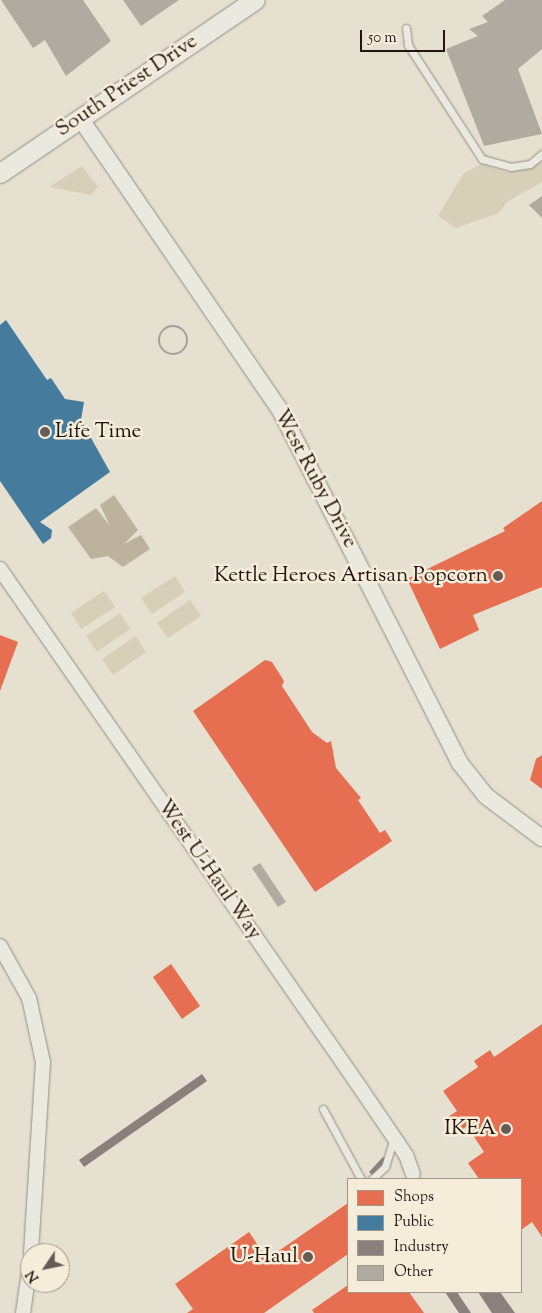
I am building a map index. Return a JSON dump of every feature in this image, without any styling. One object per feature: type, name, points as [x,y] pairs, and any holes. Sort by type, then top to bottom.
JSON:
[{"type":"main road","name":"South Priest Drive","points":[[0,173],[255,0]]},
{"type":"street","name":"West Ruby Drive","points":[[80,118],[289,424],[459,762],[486,796],[542,838]]},
{"type":"street","name":"West U-Haul Way","points":[[0,569],[394,1138],[413,1174]]},
{"type":"street","points":[[0,946],[29,998],[43,1062],[32,1243]]},
{"type":"street","points":[[23,1313],[26,1293]]},
{"type":"lane","points":[[406,28],[408,45],[482,159],[511,167],[530,164],[542,154]]},
{"type":"lane","points":[[323,1109],[360,1178]]},
{"type":"lane","points":[[373,1178],[388,1161],[394,1138]]},
{"type":"path","points":[[176,326],[186,334],[186,346],[181,353],[168,354],[160,347],[164,329],[176,326]]},
{"type":"shaded area","points":[[542,162],[542,182],[507,202],[499,213],[456,228],[438,216],[464,173],[481,164],[508,172]]},
{"type":"shaded area","points":[[82,166],[98,187],[91,195],[49,187]]},
{"type":"shaded area","points":[[114,495],[138,530],[124,544],[141,535],[150,549],[123,567],[108,556],[91,559],[68,527],[96,508],[110,526],[100,505]]},
{"type":"shaded area","points":[[175,576],[185,592],[152,614],[141,598]]},
{"type":"shaded area","points":[[104,591],[115,607],[81,629],[71,613]]},
{"type":"shaded area","points":[[190,600],[201,616],[168,638],[157,623]]},
{"type":"shaded area","points":[[120,613],[130,629],[97,652],[86,636]]},
{"type":"shaded area","points":[[136,636],[146,652],[113,675],[102,659]]},
{"type":"building: Shops","points":[[542,501],[542,587],[473,615],[479,630],[440,649],[407,579],[505,531],[503,528]]},
{"type":"building: Shops","points":[[0,635],[18,642],[0,691]]},
{"type":"building: Shops","points":[[265,660],[272,662],[284,681],[282,686],[312,732],[327,743],[331,741],[336,768],[361,798],[358,800],[380,833],[385,830],[392,841],[315,892],[193,711]]},
{"type":"building: Shops","points":[[542,755],[542,789],[530,780],[536,759]]},
{"type":"building: Shops","points":[[171,964],[200,1006],[182,1019],[153,977]]},
{"type":"building: Shops","name":"IKEA","points":[[542,1024],[542,1237],[532,1222],[522,1229],[522,1178],[478,1178],[468,1163],[484,1152],[467,1126],[459,1132],[448,1117],[457,1111],[443,1091],[478,1067],[474,1061],[490,1050],[494,1057]]},
{"type":"building: Shops","name":"U-Haul","points":[[347,1204],[347,1255],[264,1313],[187,1313],[193,1309],[175,1284],[249,1232],[267,1259]]},
{"type":"building: Shops","name":"U-Haul","points":[[347,1286],[347,1293],[410,1293],[424,1313],[314,1313],[312,1310]]},
{"type":"building: Public","name":"Life Time","points":[[6,320],[47,380],[51,378],[65,399],[84,402],[81,420],[110,472],[40,522],[52,530],[51,538],[43,544],[0,481],[0,325]]},
{"type":"building: Industry","points":[[202,1074],[207,1081],[84,1167],[79,1160]]},
{"type":"building: Industry","points":[[383,1157],[391,1163],[378,1178],[369,1172]]},
{"type":"building: Industry","points":[[446,1293],[458,1293],[471,1313],[459,1313]]},
{"type":"building: Industry","points":[[479,1293],[501,1293],[515,1313],[492,1313]]},
{"type":"building: Other","points":[[1,0],[83,0],[111,41],[66,76],[45,40],[33,48]]},
{"type":"building: Other","points":[[123,0],[179,0],[141,26]]},
{"type":"building: Other","points":[[505,0],[542,0],[542,49],[518,69],[542,134],[484,146],[446,49],[478,36],[469,29],[488,22],[482,16]]},
{"type":"building: Other","points":[[542,196],[542,218],[529,205]]},
{"type":"building: Other","points":[[260,863],[286,902],[278,907],[252,868]]},
{"type":"place","name":"Life Time","points":[[45,432]]},
{"type":"place","name":"Kettle Heroes Artisan Popcorn","points":[[498,576]]},
{"type":"place","name":"IKEA","points":[[506,1129]]},
{"type":"place","name":"U-Haul","points":[[308,1257]]}]
